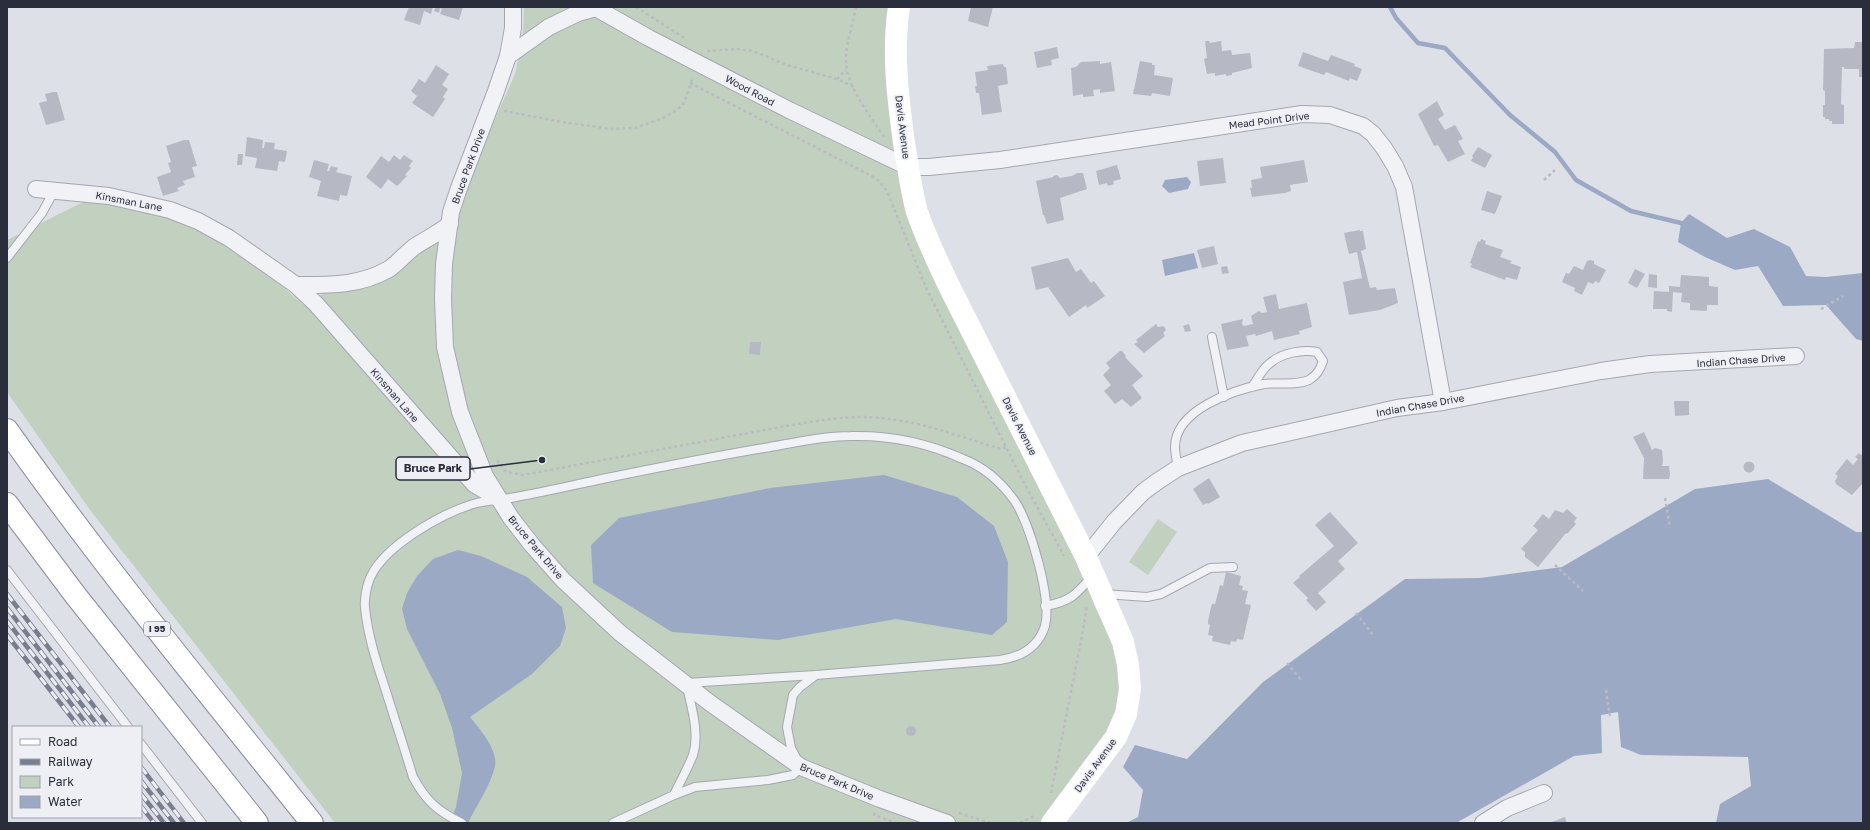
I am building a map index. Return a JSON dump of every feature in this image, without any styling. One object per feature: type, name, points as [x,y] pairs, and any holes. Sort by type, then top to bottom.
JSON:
[{"type":"main road","name":"Davis Avenue","points":[[899,7],[896,62],[908,167],[917,212],[932,251],[1086,574],[1123,642],[1128,665],[1130,689],[1126,714],[1116,738],[1046,816]]},
{"type":"main road","name":"I 95","points":[[7,430],[54,496],[117,578],[312,823]]},
{"type":"main road","points":[[7,504],[76,596],[257,823]]},
{"type":"street","name":"Bruce Park Drive","points":[[513,7],[513,28],[508,56],[451,212],[444,264],[443,299],[445,347],[454,388],[472,444],[485,476],[499,499],[532,545],[563,580],[620,633],[686,683],[716,708],[801,768],[947,823]]},
{"type":"street","name":"Wood Road","points":[[508,56],[549,27],[578,13],[595,8],[649,38],[788,110],[908,167]]},
{"type":"street","name":"Mead Point Drive","points":[[908,167],[929,167],[1000,160],[1302,114],[1330,115],[1363,126],[1373,134],[1384,148],[1395,166],[1404,188],[1443,402]]},
{"type":"street","name":"Kinsman Lane","points":[[36,189],[109,196],[170,210],[198,221],[229,238],[296,285],[316,304],[474,484],[499,499]]},
{"type":"street","points":[[296,285],[332,286],[373,277],[390,269],[414,247],[450,224]]},
{"type":"street","name":"Indian Chase Drive","points":[[1086,574],[1114,522],[1143,492],[1178,468],[1242,443],[1398,408],[1443,402],[1558,378],[1650,364],[1796,356]]},
{"type":"street","points":[[1482,823],[1506,808],[1544,793]]},
{"type":"lane","points":[[7,258],[42,213],[54,190]]},
{"type":"lane","points":[[1212,337],[1224,397]]},
{"type":"lane","points":[[1178,468],[1175,446],[1181,426],[1194,413],[1224,397],[1252,387],[1264,384],[1308,380],[1319,373],[1323,361],[1317,352],[1306,350],[1285,355],[1268,364],[1252,387]]},
{"type":"lane","points":[[462,823],[443,814],[422,794],[413,777],[370,642],[364,605],[372,575],[388,555],[410,536],[438,519],[469,506],[714,456],[818,439],[879,436],[908,440],[940,449],[983,469],[1001,485],[1014,500],[1025,518],[1041,572],[1045,606],[1045,624],[1037,641],[1026,652],[1013,658],[816,675],[686,683],[695,732],[693,754],[674,795]]},
{"type":"lane","points":[[1045,606],[1061,604],[1072,597],[1086,574],[1147,596],[1161,594],[1210,568],[1233,567]]},
{"type":"lane","points":[[7,570],[127,726]]},
{"type":"lane","points":[[613,823],[695,787],[768,780],[793,775],[801,768],[791,748],[786,727],[793,696],[800,687],[816,675]]},
{"type":"lane","points":[[142,745],[202,823]]},
{"type":"path","points":[[636,7],[687,39]]},
{"type":"path","points":[[856,7],[846,55],[846,70],[854,87],[886,139]]},
{"type":"path","points":[[704,52],[738,49],[753,51],[794,68],[837,80],[854,87]]},
{"type":"path","points":[[837,80],[846,70]]},
{"type":"path","points":[[501,118],[504,110],[568,123],[612,129],[635,128],[663,118],[677,110],[684,102],[694,72]]},
{"type":"path","points":[[690,83],[878,180],[887,191],[927,290],[1006,447],[1057,545],[1086,574],[1088,595],[1082,636],[1050,796]]},
{"type":"path","points":[[1544,180],[1554,170]]},
{"type":"path","points":[[1821,309],[1843,296]]},
{"type":"path","points":[[496,458],[498,465],[506,472],[523,475],[797,424],[861,417],[902,420],[1001,449],[1006,447]]},
{"type":"path","points":[[1665,498],[1670,528]]},
{"type":"path","points":[[1555,565],[1583,591]]},
{"type":"path","points":[[1356,614],[1374,636]]},
{"type":"path","points":[[1287,663],[1302,681]]},
{"type":"path","points":[[1606,690],[1610,716]]},
{"type":"path","points":[[1020,823],[1029,819],[1046,816]]},
{"type":"green space","points":[[524,7],[892,7],[905,186],[1075,553],[1096,609],[1109,631],[1122,674],[1122,691],[1111,729],[1042,823],[335,823],[90,510],[7,392],[7,240],[89,199],[165,215],[202,231],[245,258],[275,280],[305,306],[325,292],[454,234],[471,174],[515,74],[523,38]]},
{"type":"green space","points":[[1158,519],[1177,532],[1148,575],[1129,562]]},
{"type":"water","points":[[1187,177],[1191,182],[1188,189],[1169,193],[1162,186],[1165,180]]},
{"type":"water","points":[[1689,214],[1727,238],[1754,229],[1790,247],[1806,276],[1826,277],[1863,273],[1863,341],[1856,339],[1826,305],[1783,306],[1758,266],[1735,270],[1705,257],[1678,242],[1681,223]]},
{"type":"water","points":[[1194,253],[1198,268],[1165,276],[1162,260]]},
{"type":"water","points":[[884,475],[957,497],[994,526],[1008,562],[1007,622],[992,635],[896,619],[778,640],[672,632],[593,583],[591,545],[619,518],[770,488]]},
{"type":"water","points":[[1768,479],[1856,532],[1863,532],[1863,823],[1716,823],[1720,804],[1751,786],[1748,757],[1641,755],[1621,747],[1618,712],[1601,715],[1602,753],[1574,756],[1456,823],[1126,823],[1138,817],[1143,790],[1123,767],[1135,745],[1187,759],[1263,682],[1405,579],[1480,578],[1562,567],[1695,489]]},
{"type":"water","points":[[458,550],[481,556],[527,577],[562,607],[566,628],[560,646],[532,674],[470,717],[479,727],[491,747],[494,753],[495,766],[490,781],[468,823],[450,823],[456,807],[462,773],[452,728],[440,694],[407,629],[402,609],[407,593],[417,576],[433,559]]},
{"type":"building","points":[[409,7],[433,7],[431,14],[424,11],[420,25],[404,20]]},
{"type":"building","points":[[436,7],[463,7],[459,20],[440,14],[442,9],[440,8],[439,13],[434,11]]},
{"type":"building","points":[[971,7],[993,7],[988,27],[968,21]]},
{"type":"building","points":[[1205,41],[1209,41],[1210,43],[1221,41],[1222,51],[1231,50],[1232,55],[1250,53],[1252,68],[1226,76],[1226,74],[1215,76],[1215,73],[1207,74],[1204,59],[1207,58]]},
{"type":"building","points":[[1855,42],[1863,42],[1863,77],[1859,77],[1859,69],[1844,69],[1844,67],[1842,67],[1841,104],[1844,105],[1844,124],[1832,124],[1832,121],[1829,121],[1829,119],[1825,119],[1825,117],[1823,117],[1823,105],[1825,105],[1825,91],[1823,90],[1824,49],[1854,48]]},
{"type":"building","points":[[1057,47],[1059,58],[1051,60],[1052,65],[1037,68],[1034,52]]},
{"type":"building","points":[[1303,52],[1328,61],[1331,55],[1355,64],[1354,66],[1362,69],[1357,81],[1350,78],[1349,81],[1326,72],[1324,75],[1298,66]]},
{"type":"building","points":[[1100,61],[1100,64],[1111,62],[1115,91],[1100,93],[1100,89],[1093,90],[1094,96],[1083,97],[1083,94],[1073,96],[1071,68],[1076,67],[1081,62]]},
{"type":"building","points":[[1140,61],[1155,65],[1154,75],[1173,78],[1170,96],[1152,93],[1151,96],[1133,94]]},
{"type":"building","points":[[1003,64],[1004,67],[1006,67],[1008,84],[998,86],[1002,112],[982,115],[979,93],[976,93],[975,86],[977,86],[975,72],[988,70],[987,66]]},
{"type":"building","points":[[436,65],[449,74],[442,85],[448,89],[443,97],[445,99],[433,117],[412,103],[417,96],[411,91],[419,79],[425,83]]},
{"type":"building","points":[[57,92],[65,120],[46,125],[39,103],[47,101],[45,94]]},
{"type":"building","points":[[1437,101],[1444,115],[1438,119],[1445,130],[1455,125],[1463,139],[1458,141],[1465,154],[1448,162],[1438,145],[1434,146],[1418,114]]},
{"type":"building","points":[[247,137],[263,140],[262,148],[264,148],[265,142],[275,143],[274,149],[287,151],[285,162],[279,161],[277,171],[255,168],[257,158],[245,156]]},
{"type":"building","points":[[184,140],[189,140],[197,166],[192,167],[195,177],[183,181],[185,185],[177,188],[179,191],[163,196],[157,177],[171,172],[168,163],[171,162],[166,146]]},
{"type":"building","points":[[1478,147],[1492,155],[1485,168],[1471,161],[1472,156]]},
{"type":"building","points":[[238,154],[243,154],[242,165],[237,165]]},
{"type":"building","points":[[394,155],[400,160],[404,155],[413,161],[409,166],[411,168],[405,175],[407,176],[397,186],[388,179],[381,189],[366,177],[381,156],[389,162]]},
{"type":"building","points":[[1223,158],[1226,183],[1200,186],[1197,161]]},
{"type":"building","points":[[314,160],[329,164],[327,171],[329,171],[331,166],[338,168],[336,172],[352,176],[347,196],[340,195],[339,201],[317,196],[321,181],[309,177]]},
{"type":"building","points":[[1304,160],[1308,182],[1290,185],[1291,191],[1285,193],[1252,197],[1250,188],[1252,188],[1251,180],[1262,178],[1260,167]]},
{"type":"building","points":[[1117,165],[1121,179],[1113,181],[1114,184],[1108,186],[1107,183],[1099,185],[1096,171]]},
{"type":"building","points":[[1077,173],[1083,173],[1087,189],[1060,198],[1064,220],[1047,224],[1043,215],[1036,181],[1057,175],[1060,178],[1072,176]]},
{"type":"building","points":[[1487,191],[1502,196],[1495,214],[1481,210]]},
{"type":"building","points":[[1360,230],[1363,231],[1366,249],[1361,251],[1370,288],[1376,287],[1377,290],[1395,288],[1398,303],[1380,310],[1349,315],[1343,282],[1362,278],[1357,252],[1349,254],[1344,233]]},
{"type":"building","points":[[1481,239],[1486,241],[1485,244],[1503,250],[1500,257],[1512,261],[1510,263],[1521,267],[1517,280],[1506,277],[1505,280],[1470,267],[1478,241],[1480,242]]},
{"type":"building","points":[[1214,246],[1218,264],[1202,268],[1197,250]]},
{"type":"building","points":[[1068,258],[1076,272],[1081,269],[1091,283],[1094,281],[1105,296],[1087,308],[1086,305],[1069,317],[1048,287],[1036,290],[1031,267]]},
{"type":"building","points":[[1587,261],[1594,261],[1594,264],[1606,270],[1599,283],[1595,281],[1593,284],[1588,282],[1582,295],[1574,291],[1575,288],[1562,282],[1566,273],[1569,274],[1574,266],[1583,270]]},
{"type":"building","points":[[1227,266],[1229,273],[1222,274],[1221,267]]},
{"type":"building","points":[[1635,269],[1645,274],[1637,288],[1628,283]]},
{"type":"building","points":[[1649,274],[1657,275],[1657,288],[1648,287]]},
{"type":"building","points":[[1681,275],[1709,277],[1709,286],[1718,287],[1718,305],[1707,305],[1707,311],[1690,310],[1690,303],[1681,302],[1682,293],[1673,292],[1672,312],[1667,311],[1667,309],[1653,309],[1654,291],[1669,292],[1669,286],[1680,287]]},
{"type":"building","points":[[1276,294],[1279,309],[1307,303],[1312,327],[1299,331],[1300,334],[1274,340],[1272,331],[1256,336],[1255,334],[1246,336],[1249,346],[1227,350],[1221,324],[1243,319],[1242,324],[1244,326],[1253,324],[1251,316],[1259,311],[1262,313],[1267,312],[1263,297]]},
{"type":"building","points":[[1156,324],[1158,327],[1163,326],[1165,328],[1166,330],[1163,333],[1165,336],[1144,353],[1134,344],[1138,342],[1136,340]]},
{"type":"building","points":[[1189,324],[1191,331],[1185,332],[1183,326]]},
{"type":"building","points":[[750,342],[761,342],[760,355],[749,354]]},
{"type":"building","points":[[1122,351],[1126,356],[1125,357],[1143,376],[1132,385],[1142,398],[1131,407],[1122,399],[1115,404],[1104,391],[1111,385],[1103,375],[1110,368],[1106,363]]},
{"type":"building","points":[[1674,401],[1689,401],[1689,415],[1675,416]]},
{"type":"building","points":[[1644,432],[1652,450],[1655,448],[1662,450],[1662,466],[1669,466],[1669,479],[1643,479],[1644,458],[1633,437]]},
{"type":"building","points":[[1859,453],[1861,455],[1863,453],[1863,483],[1852,495],[1836,484],[1835,481],[1838,476],[1835,474],[1847,459],[1853,465],[1858,459],[1855,457]]},
{"type":"building","points":[[1749,461],[1753,463],[1755,467],[1753,471],[1749,473],[1745,471],[1743,467],[1745,463]]},
{"type":"building","points":[[1209,478],[1220,497],[1208,504],[1203,505],[1193,489]]},
{"type":"building","points":[[1567,509],[1577,518],[1574,522],[1576,524],[1567,534],[1566,533],[1538,567],[1525,557],[1525,552],[1521,549],[1538,530],[1533,526],[1543,514],[1549,519],[1555,510],[1563,513]]},
{"type":"building","points":[[1330,512],[1358,543],[1338,561],[1345,569],[1318,593],[1326,602],[1316,611],[1306,600],[1308,598],[1293,583],[1334,546],[1315,525]]},
{"type":"building","points":[[1226,572],[1241,576],[1239,585],[1243,586],[1242,590],[1248,591],[1245,604],[1251,605],[1243,640],[1237,639],[1236,642],[1231,641],[1230,645],[1212,641],[1213,636],[1208,635],[1210,625],[1208,624],[1208,621],[1211,607],[1212,604],[1215,604],[1220,585],[1223,586]]},
{"type":"building","points":[[909,726],[913,726],[915,727],[915,735],[909,736],[906,733],[906,729]]},
{"type":"building","points":[[1565,817],[1567,823],[1549,823]]},
{"type":"waterway","points":[[1390,7],[1396,18],[1418,43],[1445,48],[1510,115],[1555,152],[1576,180],[1631,211],[1681,223]]},
{"type":"railway","points":[[7,594],[109,726]]},
{"type":"railway","points":[[7,608],[98,726]]},
{"type":"railway","points":[[7,621],[88,726]]},
{"type":"railway","points":[[7,635],[78,726]]},
{"type":"railway","points":[[142,768],[184,823]]},
{"type":"railway","points":[[142,782],[174,823]]},
{"type":"railway","points":[[142,795],[164,823]]},
{"type":"railway","points":[[142,807],[154,823]]},
{"type":"place","name":"Bruce Park","points":[[542,460]]}]
